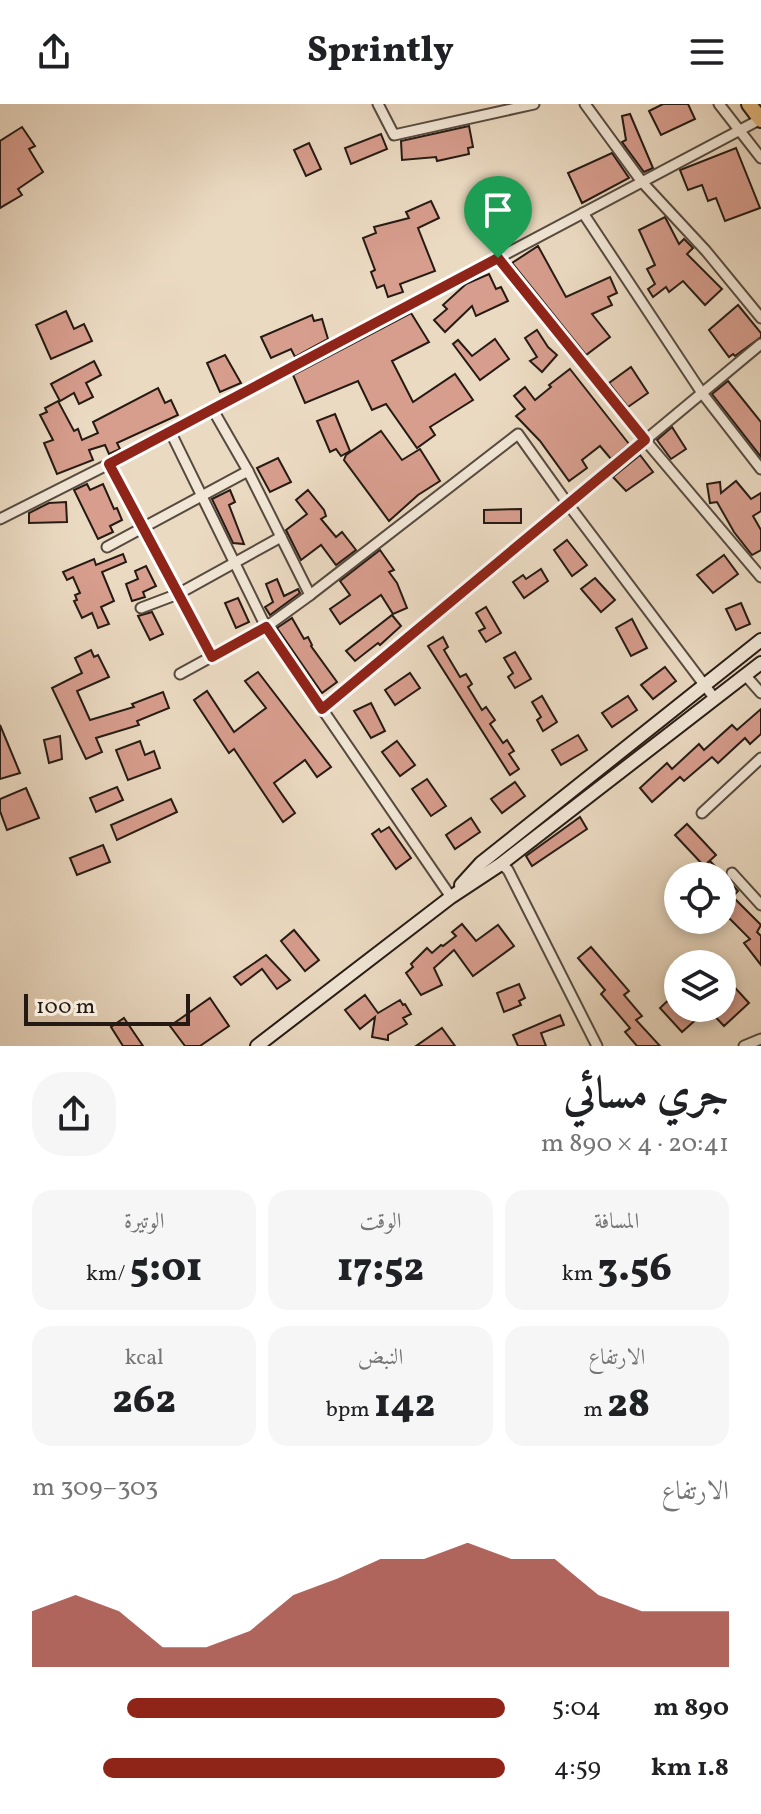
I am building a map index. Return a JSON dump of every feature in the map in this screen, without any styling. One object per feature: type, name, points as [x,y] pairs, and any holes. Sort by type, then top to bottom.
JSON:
[{"type":"main road","points":[[749,104],[761,120]]},
{"type":"street","points":[[378,104],[394,135],[534,104]]},
{"type":"street","points":[[585,104],[642,182],[706,251],[761,318]]},
{"type":"street","points":[[719,104],[761,158]]},
{"type":"street","points":[[0,519],[761,120]]},
{"type":"street","points":[[583,213],[702,393],[761,469]]},
{"type":"street","points":[[498,258],[761,577]]},
{"type":"street","points":[[322,709],[761,344]]},
{"type":"street","points":[[213,410],[248,471],[310,595]]},
{"type":"street","points":[[170,431],[266,627],[451,897]]},
{"type":"street","points":[[180,674],[266,627],[518,434],[715,699]]},
{"type":"street","points":[[109,464],[212,657]]},
{"type":"street","points":[[107,547],[203,498],[248,471]]},
{"type":"street","points":[[141,608],[178,594],[281,537]]},
{"type":"street","points":[[451,897],[481,863],[761,640]]},
{"type":"street","points":[[258,1046],[451,897],[501,864],[761,663]]},
{"type":"street","points":[[746,676],[761,693]]},
{"type":"street","points":[[702,813],[761,758]]},
{"type":"street","points":[[501,864],[508,870],[597,1046]]},
{"type":"street","points":[[736,877],[761,905]]},
{"type":"street","points":[[744,1046],[761,1039]]},
{"type":"building","points":[[663,104],[688,104],[695,119],[661,135],[649,111]]},
{"type":"building","points":[[630,114],[653,168],[644,172],[622,142],[626,140],[622,116]]},
{"type":"building","points":[[469,126],[473,147],[468,148],[469,154],[437,161],[436,157],[402,160],[401,141]]},
{"type":"building","points":[[22,127],[35,146],[29,149],[43,172],[18,189],[22,195],[0,208],[0,141]]},
{"type":"building","points":[[381,134],[387,149],[351,164],[345,148]]},
{"type":"building","points":[[309,143],[321,169],[306,176],[294,150]]},
{"type":"building","points":[[736,148],[760,208],[725,221],[716,198],[708,201],[702,185],[688,190],[680,170]]},
{"type":"building","points":[[612,153],[629,178],[582,203],[568,173]]},
{"type":"building","points":[[431,201],[439,218],[418,228],[435,271],[400,284],[403,292],[388,297],[384,285],[377,288],[371,272],[375,270],[363,238],[376,233],[374,227],[409,218],[406,212]]},
{"type":"building","points":[[665,217],[679,244],[684,239],[693,248],[687,254],[722,289],[705,305],[683,281],[669,292],[666,287],[653,297],[648,289],[655,284],[647,269],[655,265],[639,230]]},
{"type":"building","points":[[538,246],[566,297],[610,277],[617,293],[608,297],[612,305],[592,314],[610,337],[586,355],[512,263]]},
{"type":"building","points":[[489,274],[496,289],[501,287],[508,301],[476,316],[472,306],[445,332],[434,320],[447,309],[443,305],[466,284]]},
{"type":"building","points":[[738,305],[761,337],[729,357],[709,330]]},
{"type":"building","points":[[66,311],[74,329],[84,324],[92,341],[51,359],[36,325]]},
{"type":"building","points":[[411,313],[429,342],[392,361],[413,402],[455,374],[473,400],[430,427],[435,435],[417,448],[386,404],[372,410],[358,381],[305,403],[293,375]]},
{"type":"building","points":[[312,315],[314,321],[322,319],[328,339],[295,357],[291,349],[271,358],[261,337]]},
{"type":"building","points":[[537,330],[557,355],[542,372],[530,361],[537,357],[525,338]]},
{"type":"building","points":[[495,339],[509,359],[480,380],[453,344],[458,340],[472,356]]},
{"type":"building","points":[[225,355],[241,383],[220,392],[207,363]]},
{"type":"building","points":[[94,361],[101,375],[86,383],[93,397],[79,404],[74,393],[60,401],[51,384]]},
{"type":"building","points":[[631,367],[648,393],[628,407],[609,383]]},
{"type":"building","points":[[570,369],[629,444],[611,459],[600,446],[582,460],[587,468],[569,481],[540,441],[516,416],[525,409],[514,396],[525,387],[535,400]]},
{"type":"building","points":[[728,381],[761,422],[761,457],[712,394]]},
{"type":"building","points":[[158,388],[165,403],[171,400],[178,415],[117,443],[120,449],[109,454],[105,445],[89,450],[93,460],[57,474],[44,443],[53,440],[40,415],[47,412],[45,408],[58,401],[82,440],[98,433],[93,422]]},
{"type":"building","points":[[335,414],[350,451],[341,456],[336,449],[330,452],[317,421]]},
{"type":"building","points":[[672,427],[686,449],[671,459],[657,440]]},
{"type":"building","points":[[381,431],[402,460],[420,449],[440,481],[418,495],[389,521],[344,460],[346,455]]},
{"type":"building","points":[[640,455],[653,472],[626,491],[613,477]]},
{"type":"building","points":[[278,458],[291,482],[270,492],[257,468]]},
{"type":"building","points":[[736,481],[751,499],[761,493],[761,511],[753,516],[761,530],[761,550],[752,555],[717,502],[710,503],[707,484],[720,482],[721,493]]},
{"type":"building","points":[[87,484],[90,490],[103,484],[122,520],[110,526],[113,532],[98,539],[74,490]]},
{"type":"building","points":[[230,490],[235,502],[229,505],[244,544],[233,543],[212,499]]},
{"type":"building","points":[[308,490],[324,510],[326,516],[321,519],[336,537],[342,532],[356,550],[336,565],[321,545],[301,560],[286,530],[307,514],[296,500]]},
{"type":"building","points":[[66,502],[67,522],[29,523],[29,513],[49,503]]},
{"type":"building","points":[[521,509],[521,523],[484,523],[484,510]]},
{"type":"building","points":[[567,540],[587,565],[572,576],[554,550]]},
{"type":"building","points":[[380,550],[394,570],[389,572],[407,608],[393,614],[381,595],[340,624],[330,609],[350,595],[340,581]]},
{"type":"building","points":[[123,554],[126,562],[102,572],[114,601],[101,607],[109,624],[98,628],[92,613],[82,618],[74,601],[77,600],[75,595],[80,593],[73,577],[67,580],[63,572],[94,559],[96,565]]},
{"type":"building","points":[[724,555],[738,574],[713,593],[697,575]]},
{"type":"building","points":[[146,566],[156,586],[143,592],[145,597],[132,601],[126,584],[138,579],[135,571]]},
{"type":"building","points":[[541,569],[548,581],[524,598],[513,582],[523,575],[526,579]]},
{"type":"building","points":[[595,578],[615,600],[601,612],[581,589]]},
{"type":"building","points":[[277,579],[284,596],[298,589],[300,593],[270,615],[265,607],[273,602],[266,584]]},
{"type":"building","points":[[238,598],[249,622],[236,628],[225,603]]},
{"type":"building","points":[[741,603],[750,624],[736,630],[726,609]]},
{"type":"building","points":[[486,607],[501,633],[486,642],[479,631],[485,628],[476,613]]},
{"type":"building","points":[[152,612],[163,634],[150,640],[138,616]]},
{"type":"building","points":[[392,615],[401,626],[380,645],[378,643],[355,661],[346,651]]},
{"type":"building","points":[[292,618],[337,682],[322,693],[277,628]]},
{"type":"building","points":[[632,619],[647,648],[631,656],[616,628]]},
{"type":"building","points":[[443,637],[448,647],[444,650],[460,677],[466,674],[472,684],[468,687],[482,710],[486,707],[495,720],[490,724],[503,743],[507,740],[514,751],[509,754],[519,769],[510,775],[428,646]]},
{"type":"building","points":[[91,650],[94,657],[98,655],[109,677],[77,691],[90,720],[134,707],[132,704],[163,692],[169,708],[137,721],[139,725],[96,738],[102,752],[86,759],[52,688],[82,673],[75,658]]},
{"type":"building","points":[[515,652],[531,679],[515,688],[508,677],[513,673],[504,658]]},
{"type":"building","points":[[665,667],[676,681],[653,699],[641,685]]},
{"type":"building","points":[[258,672],[331,767],[317,777],[305,760],[274,783],[295,813],[283,822],[234,749],[229,753],[194,700],[207,691],[234,732],[266,708],[245,681]]},
{"type":"building","points":[[410,673],[420,688],[395,705],[385,690]]},
{"type":"building","points":[[542,696],[557,722],[543,731],[537,720],[541,717],[532,702]]},
{"type":"building","points":[[628,696],[637,710],[612,727],[602,713]]},
{"type":"building","points":[[371,703],[385,731],[371,738],[354,711]]},
{"type":"building","points":[[761,709],[761,734],[750,744],[745,738],[718,763],[712,757],[684,781],[680,777],[652,802],[640,788],[667,763],[672,769],[699,744],[704,750],[732,725],[737,730]]},
{"type":"building","points":[[0,725],[20,773],[0,779]]},
{"type":"building","points":[[578,735],[587,750],[561,765],[552,750]]},
{"type":"building","points":[[60,736],[62,759],[49,763],[44,740]]},
{"type":"building","points":[[140,741],[145,755],[154,751],[160,768],[128,780],[116,750]]},
{"type":"building","points":[[397,741],[415,765],[400,776],[382,752]]},
{"type":"building","points":[[427,779],[446,806],[431,816],[412,789]]},
{"type":"building","points":[[515,782],[525,796],[502,813],[491,799]]},
{"type":"building","points":[[117,787],[123,800],[96,812],[90,798]]},
{"type":"building","points":[[26,788],[39,818],[7,830],[0,811],[0,799]]},
{"type":"building","points":[[171,799],[177,812],[117,840],[111,825]]},
{"type":"building","points":[[580,817],[587,829],[532,866],[526,856]]},
{"type":"building","points":[[471,818],[480,832],[455,849],[446,835]]},
{"type":"building","points":[[687,824],[716,855],[708,862],[700,862],[675,835]]},
{"type":"building","points":[[389,827],[411,858],[396,869],[372,834]]},
{"type":"building","points":[[103,845],[110,862],[77,875],[70,858]]},
{"type":"building","points":[[736,900],[761,925],[757,932],[761,936],[761,965],[744,943],[750,939],[736,925]]},
{"type":"building","points":[[462,924],[476,941],[498,925],[514,946],[473,976],[454,950],[434,968],[442,985],[421,995],[406,973],[413,967],[411,964],[427,948],[432,953],[456,936],[452,932]]},
{"type":"building","points":[[294,930],[319,960],[305,971],[281,941]]},
{"type":"building","points":[[591,947],[629,991],[624,995],[642,1016],[636,1020],[660,1046],[637,1046],[625,1032],[630,1028],[601,994],[605,990],[578,958]]},
{"type":"building","points":[[266,955],[290,980],[277,989],[262,969],[241,985],[234,977]]},
{"type":"building","points":[[519,984],[525,998],[519,1001],[521,1005],[504,1012],[497,993]]},
{"type":"building","points":[[736,989],[749,1003],[736,1015]]},
{"type":"building","points":[[365,995],[378,1013],[400,1000],[411,1014],[403,1018],[407,1024],[388,1035],[388,1040],[372,1037],[375,1017],[360,1029],[345,1010]]},
{"type":"building","points":[[210,998],[229,1026],[200,1046],[185,1046],[170,1026]]},
{"type":"building","points":[[560,1015],[564,1025],[541,1033],[546,1046],[518,1046],[513,1035]]},
{"type":"building","points":[[124,1018],[143,1046],[123,1046],[111,1027]]},
{"type":"building","points":[[673,1022],[693,1022],[682,1032]]},
{"type":"building","points":[[442,1028],[455,1046],[416,1046]]},
{"type":"route","points":[[498,258],[645,440],[322,709],[266,627],[212,657],[109,464],[498,258]]}]
